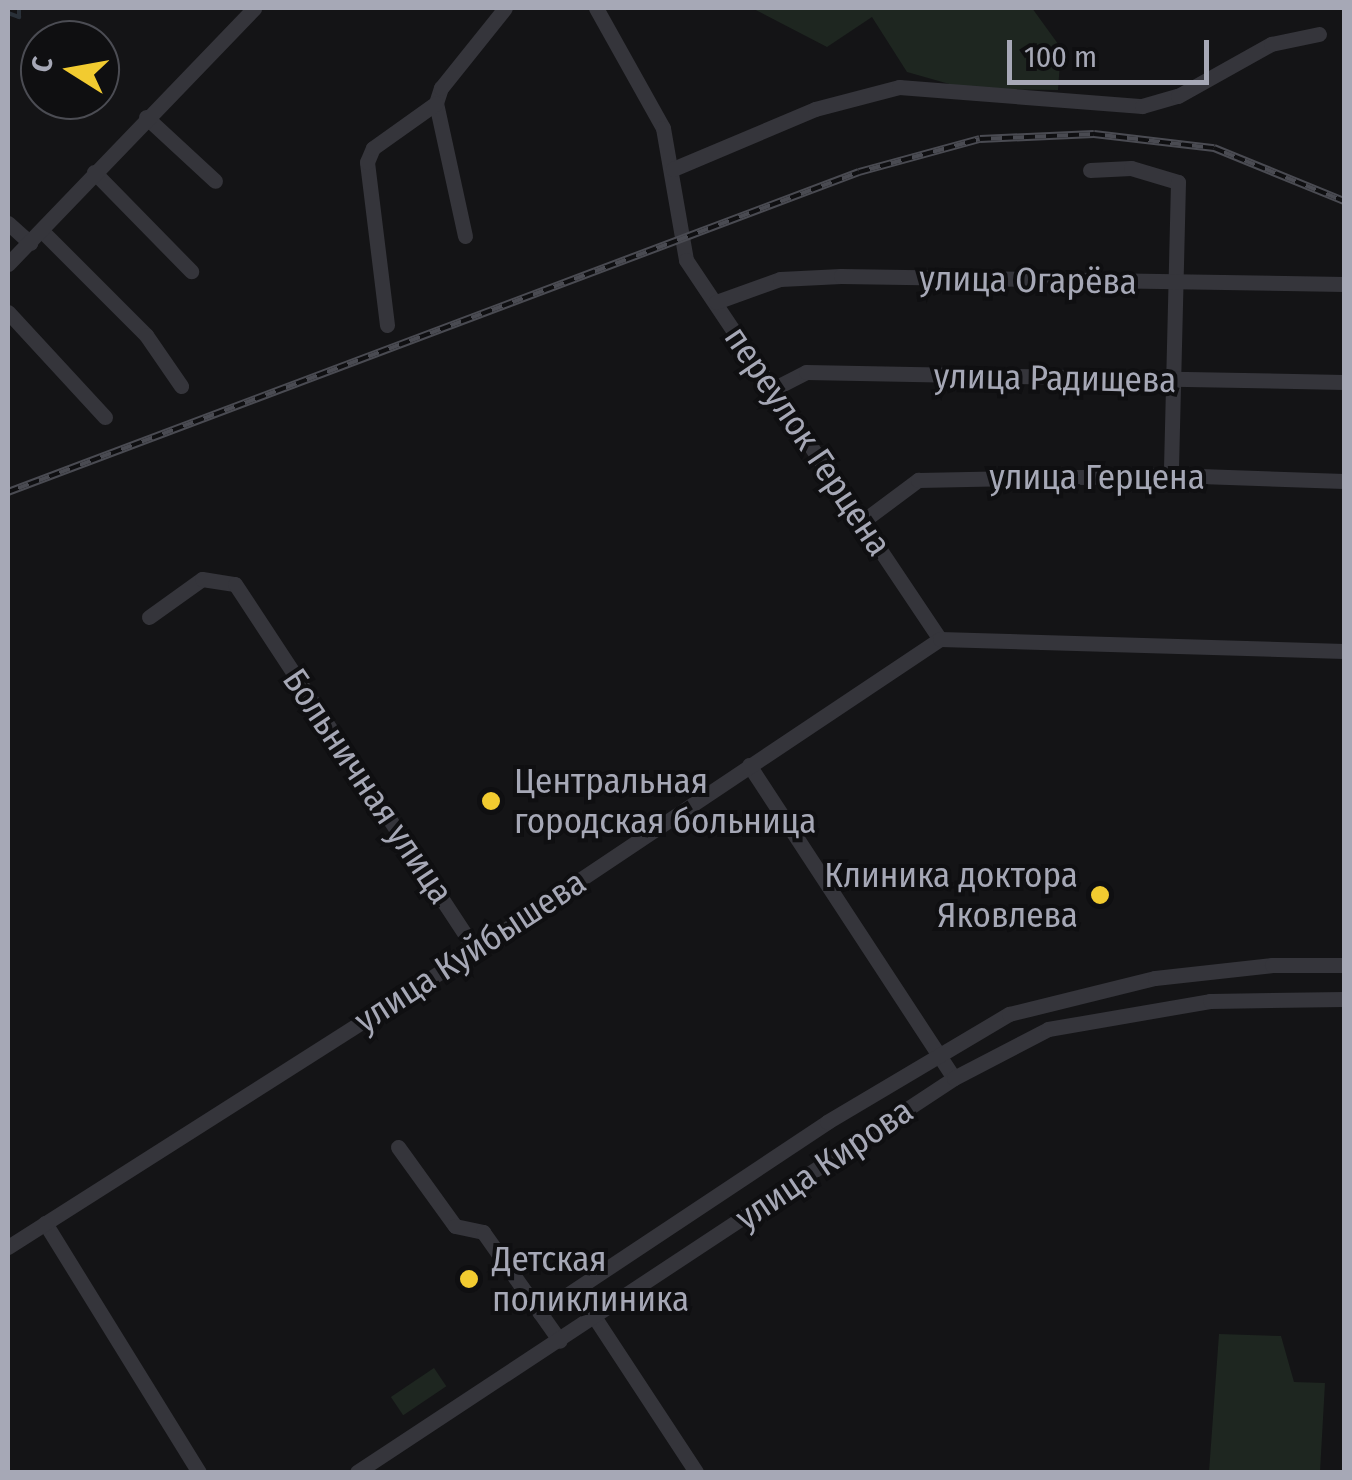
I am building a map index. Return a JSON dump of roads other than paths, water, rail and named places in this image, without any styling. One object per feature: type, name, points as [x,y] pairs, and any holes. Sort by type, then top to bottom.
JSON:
[{"type":"street","points":[[8,264],[254,8]]},
{"type":"street","points":[[465,236],[436,103],[440,88],[505,8]]},
{"type":"street","points":[[596,8],[662,128],[674,170],[815,109],[899,87],[1142,106],[1178,96],[1271,44],[1319,34]]},
{"type":"street","points":[[386,325],[368,162],[373,148],[436,103]]},
{"type":"street","points":[[146,117],[214,181]]},
{"type":"street","points":[[1090,170],[1131,168],[1178,182],[1171,475]]},
{"type":"street","name":"переулок Герцена","points":[[674,170],[678,242],[770,390],[940,639]]},
{"type":"street","points":[[94,172],[191,270]]},
{"type":"street","points":[[8,224],[37,238],[146,335],[181,386]]},
{"type":"street","name":"улица Огарёва","points":[[716,302],[780,279],[841,276],[1344,284]]},
{"type":"street","points":[[8,312],[105,417]]},
{"type":"street","name":"улица Радищева","points":[[770,390],[806,372],[1344,382]]},
{"type":"street","name":"улица Герцена","points":[[863,521],[918,480],[1171,475],[1344,481]]},
{"type":"street","name":"Больничная улица","points":[[149,617],[202,579],[220,578],[236,584],[475,950]]},
{"type":"street","points":[[940,639],[1344,652]]},
{"type":"street","name":"улица Куйбышева","points":[[8,1247],[475,950],[940,639]]},
{"type":"street","points":[[749,765],[954,1078]]},
{"type":"street","name":"улица Кирова","points":[[540,1313],[936,1055],[1051,999],[1155,978],[1344,964]]},
{"type":"street","name":"улица Кирова","points":[[357,1472],[954,1078],[1048,1030],[1091,1018],[1210,1001],[1344,999]]},
{"type":"street","points":[[398,1147],[454,1226],[483,1232],[560,1341]]},
{"type":"street","points":[[45,1223],[199,1472]]},
{"type":"street","points":[[595,1318],[696,1472]]},
{"type":"waterway","points":[[8,13],[19,17],[19,8]]},
{"type":"railway","points":[[8,492],[859,172],[980,139],[1094,134],[1214,148],[1344,201]]},
{"type":"place","name":"Центральная городская больница","points":[[491,801]]},
{"type":"place","name":"Клиника доктора Яковлева","points":[[1100,895]]},
{"type":"place","name":"Детская поликлиника","points":[[469,1279]]}]
